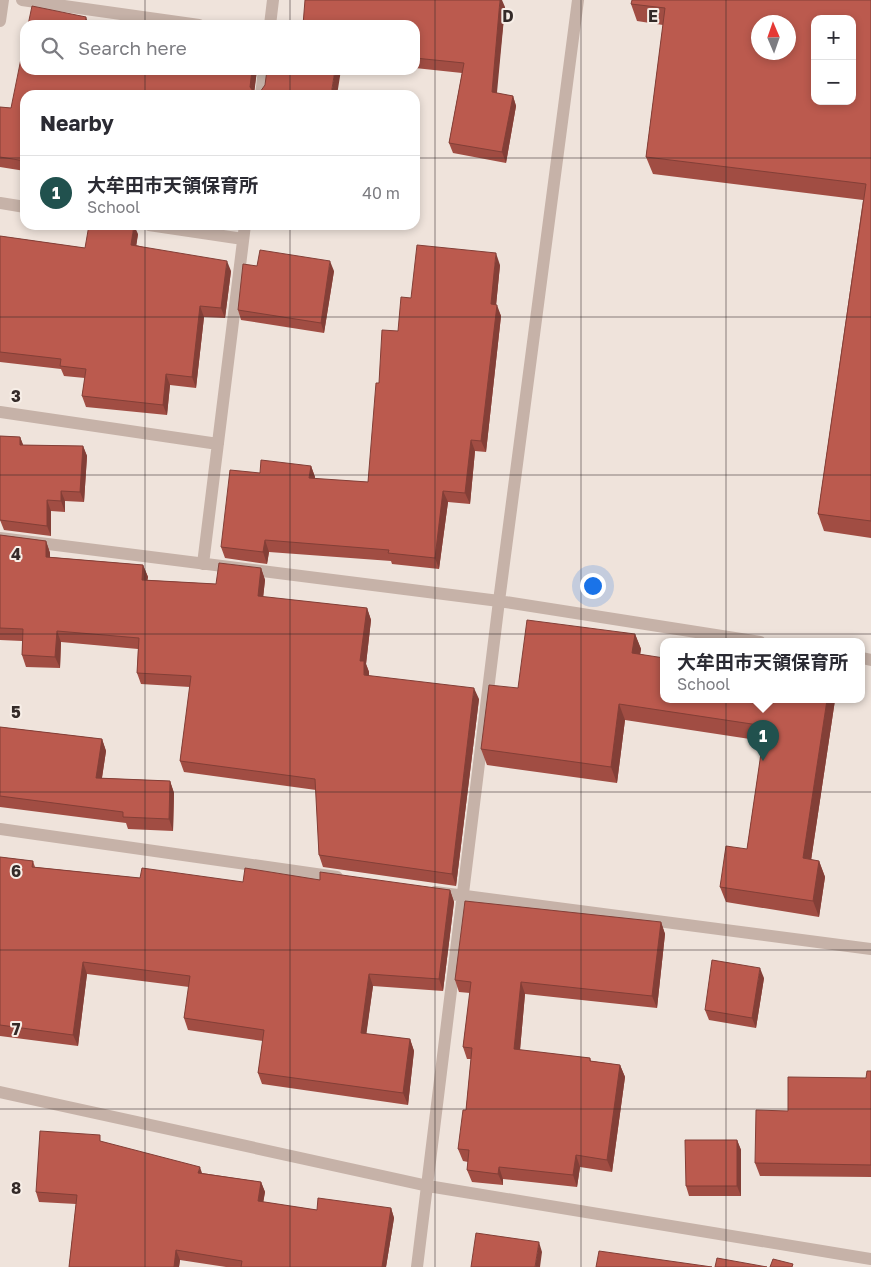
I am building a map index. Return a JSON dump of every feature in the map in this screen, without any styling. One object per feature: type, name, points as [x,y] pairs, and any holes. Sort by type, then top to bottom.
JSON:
[{"type":"street","points":[[0,21],[3,0]]},
{"type":"street","points":[[22,0],[164,20]]},
{"type":"street","points":[[271,20],[273,0]]},
{"type":"street","points":[[417,1267],[499,602],[578,0]]},
{"type":"street","points":[[262,90],[263,75]]},
{"type":"street","points":[[0,203],[20,206]]},
{"type":"street","points":[[183,230],[243,239]]},
{"type":"street","points":[[203,564],[244,230]]},
{"type":"street","points":[[0,412],[218,444]]},
{"type":"street","points":[[0,538],[499,602],[734,638]]},
{"type":"street","points":[[0,829],[354,880]]},
{"type":"street","points":[[422,890],[871,949]]},
{"type":"street","points":[[0,1092],[428,1186],[871,1259]]},
{"type":"building","points":[[305,0],[500,0],[492,92],[513,96],[502,152],[449,143],[464,63],[420,59],[420,20],[303,20]]},
{"type":"building","points":[[632,0],[871,0],[871,521],[818,514],[866,184],[646,157],[665,8],[631,4]]},
{"type":"building","points":[[32,6],[86,17],[86,20],[29,20]]},
{"type":"building","points":[[20,64],[20,75],[251,75],[250,87],[252,90],[20,90],[20,160],[0,157],[0,107],[11,108]]},
{"type":"building","points":[[266,75],[334,75],[332,90],[261,90],[265,85]]},
{"type":"building","points":[[88,230],[133,230],[131,245],[227,261],[221,308],[200,306],[192,377],[166,374],[163,405],[82,396],[86,369],[60,366],[61,359],[0,352],[0,236],[85,248]]},
{"type":"building","points":[[417,245],[496,253],[491,304],[497,305],[481,441],[471,440],[465,493],[443,491],[435,558],[388,553],[389,550],[265,540],[263,552],[221,547],[230,470],[260,473],[261,460],[311,466],[309,478],[368,482],[376,383],[379,383],[382,330],[398,331],[401,297],[411,298]]},
{"type":"building","points":[[260,250],[330,261],[321,323],[238,310],[243,264],[257,266]]},
{"type":"building","points":[[0,436],[20,437],[20,445],[83,446],[80,492],[61,491],[61,501],[47,500],[47,526],[0,520]]},
{"type":"building","points":[[0,535],[46,541],[46,557],[143,565],[142,580],[216,584],[219,563],[261,568],[258,596],[367,608],[360,661],[364,661],[364,675],[474,688],[452,874],[319,855],[315,779],[180,761],[191,676],[137,673],[139,638],[57,631],[55,657],[22,655],[23,629],[0,628]]},
{"type":"building","points":[[527,620],[635,634],[632,653],[660,657],[660,703],[827,703],[803,858],[819,861],[813,901],[720,887],[726,846],[747,849],[765,726],[619,704],[611,767],[481,749],[489,685],[518,688]]},
{"type":"building","points":[[0,727],[102,739],[96,778],[170,781],[169,819],[123,817],[123,812],[0,796]]},
{"type":"building","points":[[0,857],[33,861],[32,867],[140,878],[142,868],[243,882],[245,868],[320,880],[320,872],[450,890],[439,979],[369,974],[361,1033],[410,1039],[403,1093],[258,1073],[264,1030],[184,1018],[190,976],[83,962],[73,1035],[0,1025]]},
{"type":"building","points":[[465,901],[661,922],[652,996],[521,982],[514,1049],[590,1058],[590,1061],[620,1065],[607,1160],[576,1155],[573,1175],[499,1167],[498,1174],[467,1170],[469,1150],[458,1149],[463,1110],[466,1110],[472,1048],[463,1047],[471,982],[455,980]]},
{"type":"building","points":[[712,960],[760,968],[752,1018],[705,1010]]},
{"type":"building","points":[[867,1071],[871,1071],[871,1165],[755,1163],[756,1110],[788,1111],[788,1077],[866,1078]]},
{"type":"building","points":[[40,1131],[100,1135],[100,1141],[200,1167],[198,1173],[261,1182],[258,1201],[317,1210],[318,1198],[391,1208],[382,1267],[241,1267],[242,1261],[176,1250],[174,1267],[69,1267],[77,1195],[36,1192]]},
{"type":"building","points":[[685,1140],[737,1140],[737,1186],[686,1186]]},
{"type":"building","points":[[476,1233],[539,1242],[535,1267],[471,1267]]},
{"type":"building","points":[[599,1251],[712,1267],[596,1267]]},
{"type":"building","points":[[717,1258],[767,1267],[715,1267]]},
{"type":"building","points":[[773,1259],[793,1264],[792,1267],[770,1267]]},
{"type":"place","name":"大牟田市天領保育所","points":[[763,761]]}]
